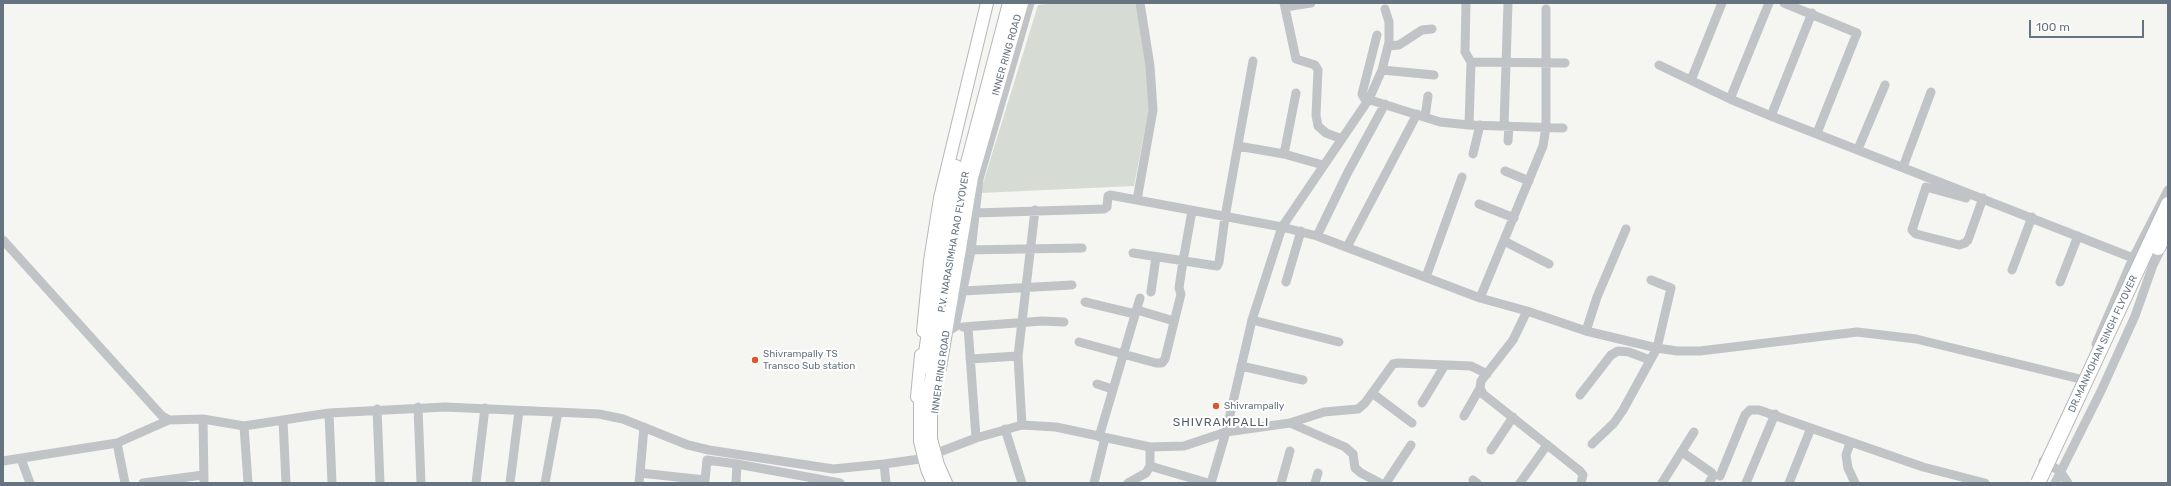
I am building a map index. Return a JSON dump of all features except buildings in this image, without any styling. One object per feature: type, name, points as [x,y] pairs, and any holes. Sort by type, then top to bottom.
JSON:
[{"type":"highway","name":"P.V. NARASIMHA RAO FLYOVER","points":[[934,483],[928,469],[921,441],[922,384],[950,195],[1000,3]]},
{"type":"highway","name":"P.V. NARASIMHA RAO FLYOVER","points":[[945,483],[937,465],[930,440],[930,393],[959,197],[1010,3]]},
{"type":"highway","name":"DR.MANMOHAN SINGH FLYOVER","points":[[2038,483],[2168,204]]},
{"type":"highway","name":"DR.MANMOHAN SINGH FLYOVER","points":[[2048,483],[2168,227]]},
{"type":"main road","name":"INNER RING ROAD","points":[[929,483],[919,456],[916,413],[926,292],[942,190],[987,3]]},
{"type":"main road","name":"INNER RING ROAD","points":[[950,483],[937,453],[934,439],[934,414],[951,329],[958,250],[972,177],[1022,3]]},
{"type":"street","points":[[1030,3],[979,179],[971,250],[963,291],[951,329],[1022,322],[1064,322]]},
{"type":"street","points":[[1137,200],[1152,110],[1150,66],[1140,3]]},
{"type":"street","points":[[1311,3],[1284,5],[1296,59],[1314,65],[1318,70],[1316,115],[1318,126],[1326,133],[1342,139]]},
{"type":"street","points":[[1466,3],[1465,52],[1471,62],[1469,125]]},
{"type":"street","points":[[1508,3],[1506,126],[1508,141]]},
{"type":"street","points":[[1691,80],[1722,3]]},
{"type":"street","points":[[1730,99],[1769,3]]},
{"type":"street","points":[[1784,3],[1857,33],[1816,133]]},
{"type":"street","points":[[1212,483],[1226,432],[1252,320],[1282,227],[1369,99],[1382,70],[1388,46],[1389,22],[1385,9]]},
{"type":"street","points":[[1480,298],[1543,146],[1546,127],[1546,9]]},
{"type":"street","points":[[1771,116],[1812,14]]},
{"type":"street","points":[[1388,46],[1399,45],[1422,30],[1432,29]]},
{"type":"street","points":[[1377,35],[1362,94],[1364,98],[1440,122],[1480,126],[1562,128]]},
{"type":"street","points":[[1133,253],[1217,266],[1219,262],[1225,217],[1253,61]]},
{"type":"street","points":[[1471,62],[1565,63]]},
{"type":"street","points":[[1659,66],[1771,116],[2032,217],[2133,258]]},
{"type":"street","points":[[1382,70],[1434,75]]},
{"type":"street","points":[[1858,149],[1885,85]]},
{"type":"street","points":[[1903,167],[1930,92]]},
{"type":"street","points":[[1284,154],[1296,93]]},
{"type":"street","points":[[1347,247],[1421,116],[1428,96]]},
{"type":"street","points":[[1317,236],[1348,172],[1385,104]]},
{"type":"street","points":[[1474,154],[1480,126]]},
{"type":"street","points":[[1238,146],[1284,154],[1323,165]]},
{"type":"street","points":[[1505,171],[1529,181]]},
{"type":"street","points":[[1426,276],[1462,178]]},
{"type":"street","points":[[1966,198],[1926,187],[1912,230],[1916,234],[1959,245],[1965,243],[1968,240],[1983,198]]},
{"type":"street","points":[[2032,483],[2080,379],[2133,258],[2168,190]]},
{"type":"street","points":[[974,213],[1104,209],[1107,207],[1109,195],[1282,227],[1317,236],[1426,276],[1480,298],[1527,310],[1586,331],[1657,348],[1700,352],[1857,332],[1916,339],[2080,379]]},
{"type":"street","points":[[1479,204],[1514,218]]},
{"type":"street","points":[[1022,425],[1018,356],[1032,248],[1035,210]]},
{"type":"street","points":[[1079,342],[1156,363],[1162,362],[1165,359],[1181,294],[1179,288],[1192,211]]},
{"type":"street","points":[[2012,270],[2032,217]]},
{"type":"street","points":[[1586,331],[1598,297],[1626,229]]},
{"type":"street","points":[[1286,282],[1301,232]]},
{"type":"street","points":[[2055,483],[2101,391],[2135,316],[2153,265],[2168,235]]},
{"type":"street","points":[[2060,282],[2078,236]]},
{"type":"street","points":[[3,240],[162,416],[169,420]]},
{"type":"street","points":[[1504,241],[1549,264]]},
{"type":"street","points":[[958,250],[1082,248]]},
{"type":"street","points":[[1151,292],[1156,257]]},
{"type":"street","points":[[1592,444],[1614,423],[1657,348],[1671,288],[1651,280]]},
{"type":"street","points":[[963,291],[1027,286],[1072,285]]},
{"type":"street","points":[[1094,483],[1112,389],[1140,298]]},
{"type":"street","points":[[1085,302],[1174,321]]},
{"type":"street","points":[[1464,416],[1480,388],[1481,381],[1488,374],[1513,340],[1527,310]]},
{"type":"street","points":[[1252,320],[1339,342]]},
{"type":"street","points":[[968,327],[976,438]]},
{"type":"street","points":[[1580,395],[1611,355],[1618,351],[1629,352],[1650,360]]},
{"type":"street","points":[[970,359],[1018,356]]},
{"type":"street","points":[[937,453],[976,438],[1022,425],[1056,427],[1150,447],[1184,446],[1226,432],[1290,423],[1324,412],[1358,408],[1372,394],[1394,364],[1404,363],[1471,366],[1488,374]]},
{"type":"street","points":[[1422,404],[1445,365]]},
{"type":"street","points":[[1241,366],[1303,380]]},
{"type":"street","points":[[1098,384],[1112,389]]},
{"type":"street","points":[[1480,388],[1483,394],[1582,473],[1581,483]]},
{"type":"street","points":[[1372,394],[1412,423]]},
{"type":"street","points":[[3,461],[117,443],[169,420],[203,419],[244,426],[329,413],[418,407],[486,408],[599,414],[623,419],[688,445],[708,450],[832,469],[919,456]]},
{"type":"street","points":[[418,407],[422,483]]},
{"type":"street","points":[[476,483],[486,408]]},
{"type":"street","points":[[377,409],[380,483]]},
{"type":"street","points":[[1720,476],[1745,415],[1750,410],[1775,414],[1850,443],[1923,467],[1985,483]]},
{"type":"street","points":[[510,483],[520,411]]},
{"type":"street","points":[[545,483],[558,412]]},
{"type":"street","points":[[329,413],[332,483]]},
{"type":"street","points":[[1746,483],[1775,414]]},
{"type":"street","points":[[1491,450],[1513,417]]},
{"type":"street","points":[[143,483],[203,479],[203,419]]},
{"type":"street","points":[[283,420],[286,483]]},
{"type":"street","points":[[1290,423],[1345,447],[1353,454],[1355,468],[1361,473],[1380,483]]},
{"type":"street","points":[[244,426],[248,483]]},
{"type":"street","points":[[644,427],[639,478],[705,482],[707,460],[737,464],[774,472],[796,480],[836,483]]},
{"type":"street","points":[[1789,483],[1811,428]]},
{"type":"street","points":[[1006,429],[1022,483]]},
{"type":"street","points":[[1662,483],[1694,432]]},
{"type":"street","points":[[117,443],[125,483]]},
{"type":"street","points":[[1850,443],[1846,455],[1848,468],[1855,483]]},
{"type":"street","points":[[1386,483],[1411,445]]},
{"type":"street","points":[[1520,483],[1547,445]]},
{"type":"street","points":[[1128,483],[1146,473],[1150,466],[1150,447]]},
{"type":"street","points":[[1281,483],[1290,451]]},
{"type":"street","points":[[1682,452],[1712,473],[1713,476],[1709,483]]},
{"type":"street","points":[[865,465],[884,464],[919,456]]},
{"type":"street","points":[[21,459],[30,483]]},
{"type":"street","points":[[764,470],[766,459]]},
{"type":"street","points":[[774,472],[775,460]]},
{"type":"street","points":[[2043,461],[2060,471],[2068,483]]},
{"type":"street","points":[[736,483],[737,464]]},
{"type":"street","points":[[884,464],[886,483]]},
{"type":"street","points":[[1150,466],[1208,483]]},
{"type":"street","points":[[1315,483],[1318,473]]},
{"type":"street","points":[[1138,477],[1146,483]]},
{"type":"shaded area","points":[[1060,3],[1137,3],[1152,93],[1134,186],[980,193],[1038,5]]},
{"type":"place","name":"Shivrampally TS Transco Sub station","points":[[755,360]]},
{"type":"place","name":"Shivrampally","points":[[1216,406]]},
{"type":"district","name":"SHIVRAMPALLI","points":[[1221,423]]}]
